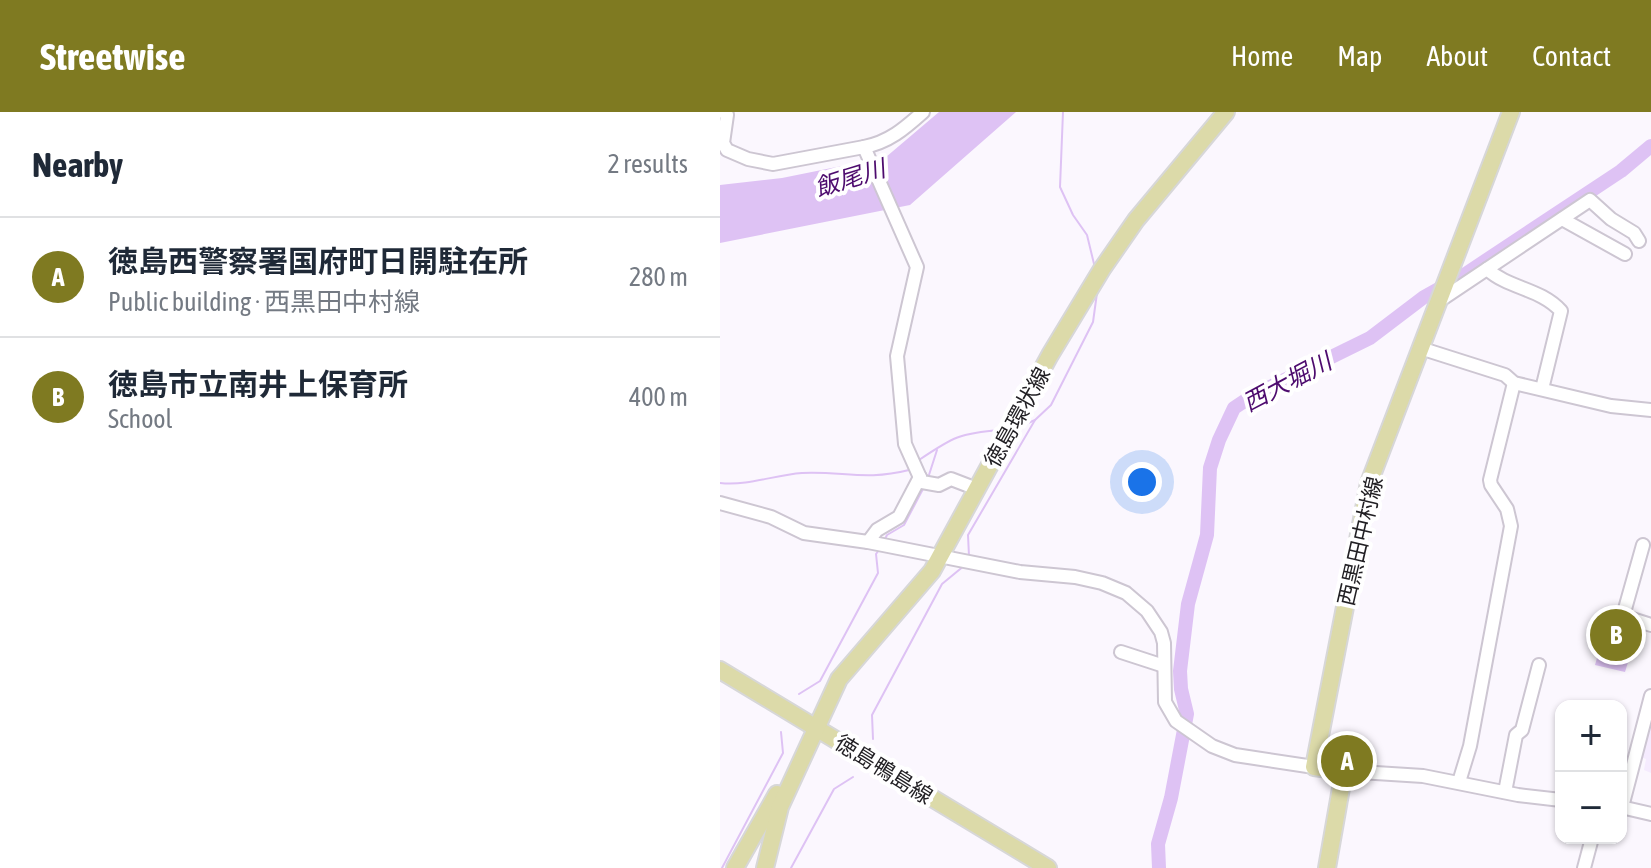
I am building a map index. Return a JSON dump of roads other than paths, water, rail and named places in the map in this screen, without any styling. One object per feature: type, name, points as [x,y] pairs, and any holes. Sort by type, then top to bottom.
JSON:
[{"type":"main road","name":"徳島環状線","points":[[735,868],[839,679],[924,581],[940,556],[1102,269],[1136,220],[1226,112]]},
{"type":"main road","name":"西黒田中村線","points":[[1314,767],[1364,501],[1440,292],[1511,112]]},
{"type":"main road","name":"徳島鴨島線","points":[[720,670],[1048,868]]},
{"type":"main road","name":"徳島環状線","points":[[765,868],[780,807],[815,726]]},
{"type":"main road","points":[[1314,767],[1344,771],[1327,868]]},
{"type":"street","points":[[723,112],[727,115],[723,143],[727,150],[748,159],[773,164],[866,150],[901,132],[923,112]]},
{"type":"street","points":[[866,150],[917,267],[897,356],[905,444],[922,480],[939,485],[951,479],[977,489]]},
{"type":"street","points":[[1440,292],[1487,269],[1590,200],[1611,219],[1634,233],[1639,241]]},
{"type":"street","points":[[1562,219],[1625,254]]},
{"type":"street","points":[[1487,269],[1499,279],[1533,290],[1561,311],[1542,389]]},
{"type":"street","points":[[1420,348],[1505,375],[1514,383],[1611,406],[1651,410]]},
{"type":"street","points":[[1459,782],[1470,746],[1511,526],[1510,516],[1490,480],[1514,383]]},
{"type":"street","points":[[877,544],[877,530],[899,517],[922,480]]},
{"type":"street","points":[[720,503],[771,517],[804,533],[1020,572],[1102,583],[1126,593],[1147,611],[1161,632],[1165,702],[1169,713],[1212,746],[1235,755],[1314,767]]},
{"type":"street","points":[[1643,545],[1623,616],[1651,625]]},
{"type":"street","points":[[1121,652],[1164,666]]},
{"type":"street","points":[[1505,792],[1516,735],[1522,730],[1539,665]]},
{"type":"street","points":[[1627,785],[1651,696]]},
{"type":"street","points":[[1344,771],[1423,776],[1555,799]]},
{"type":"street","points":[[1627,808],[1651,814]]},
{"type":"street","points":[[1584,868],[1590,844]]},
{"type":"water","name":"飯尾川","points":[[939,112],[1016,112],[910,205],[720,243],[720,185],[782,178],[886,157]]},
{"type":"water","points":[[1599,651],[1629,659],[1625,672],[1595,665]]},
{"type":"waterway","points":[[1063,112],[1060,187],[1087,235],[1095,268]]},
{"type":"waterway","name":"西大堀川","points":[[1159,868],[1158,844],[1171,798],[1187,714],[1180,671],[1188,604],[1207,535],[1210,468],[1234,408],[1252,396],[1370,338],[1424,297],[1467,273],[1621,171],[1651,146]]},
{"type":"waterway","points":[[1019,427],[1035,420],[1051,405],[1093,322],[1097,293]]},
{"type":"waterway","points":[[969,556],[968,535],[1035,420]]},
{"type":"waterway","points":[[919,460],[957,438],[1001,430]]},
{"type":"waterway","points":[[928,478],[937,450]]},
{"type":"waterway","points":[[720,483],[741,483],[802,473],[867,475],[909,470]]},
{"type":"waterway","points":[[884,541],[887,535],[904,525],[924,487]]},
{"type":"waterway","points":[[799,694],[820,681],[878,573],[876,554],[879,550]]},
{"type":"waterway","points":[[873,739],[872,715],[942,584],[965,565]]},
{"type":"waterway","points":[[722,868],[783,753],[781,732]]},
{"type":"waterway","points":[[791,868],[834,789],[853,777]]},
{"type":"place","name":"徳島市立南井上保育所","points":[[1616,635]]},
{"type":"place","name":"徳島西警察署国府町日開駐在所","points":[[1347,761]]}]
